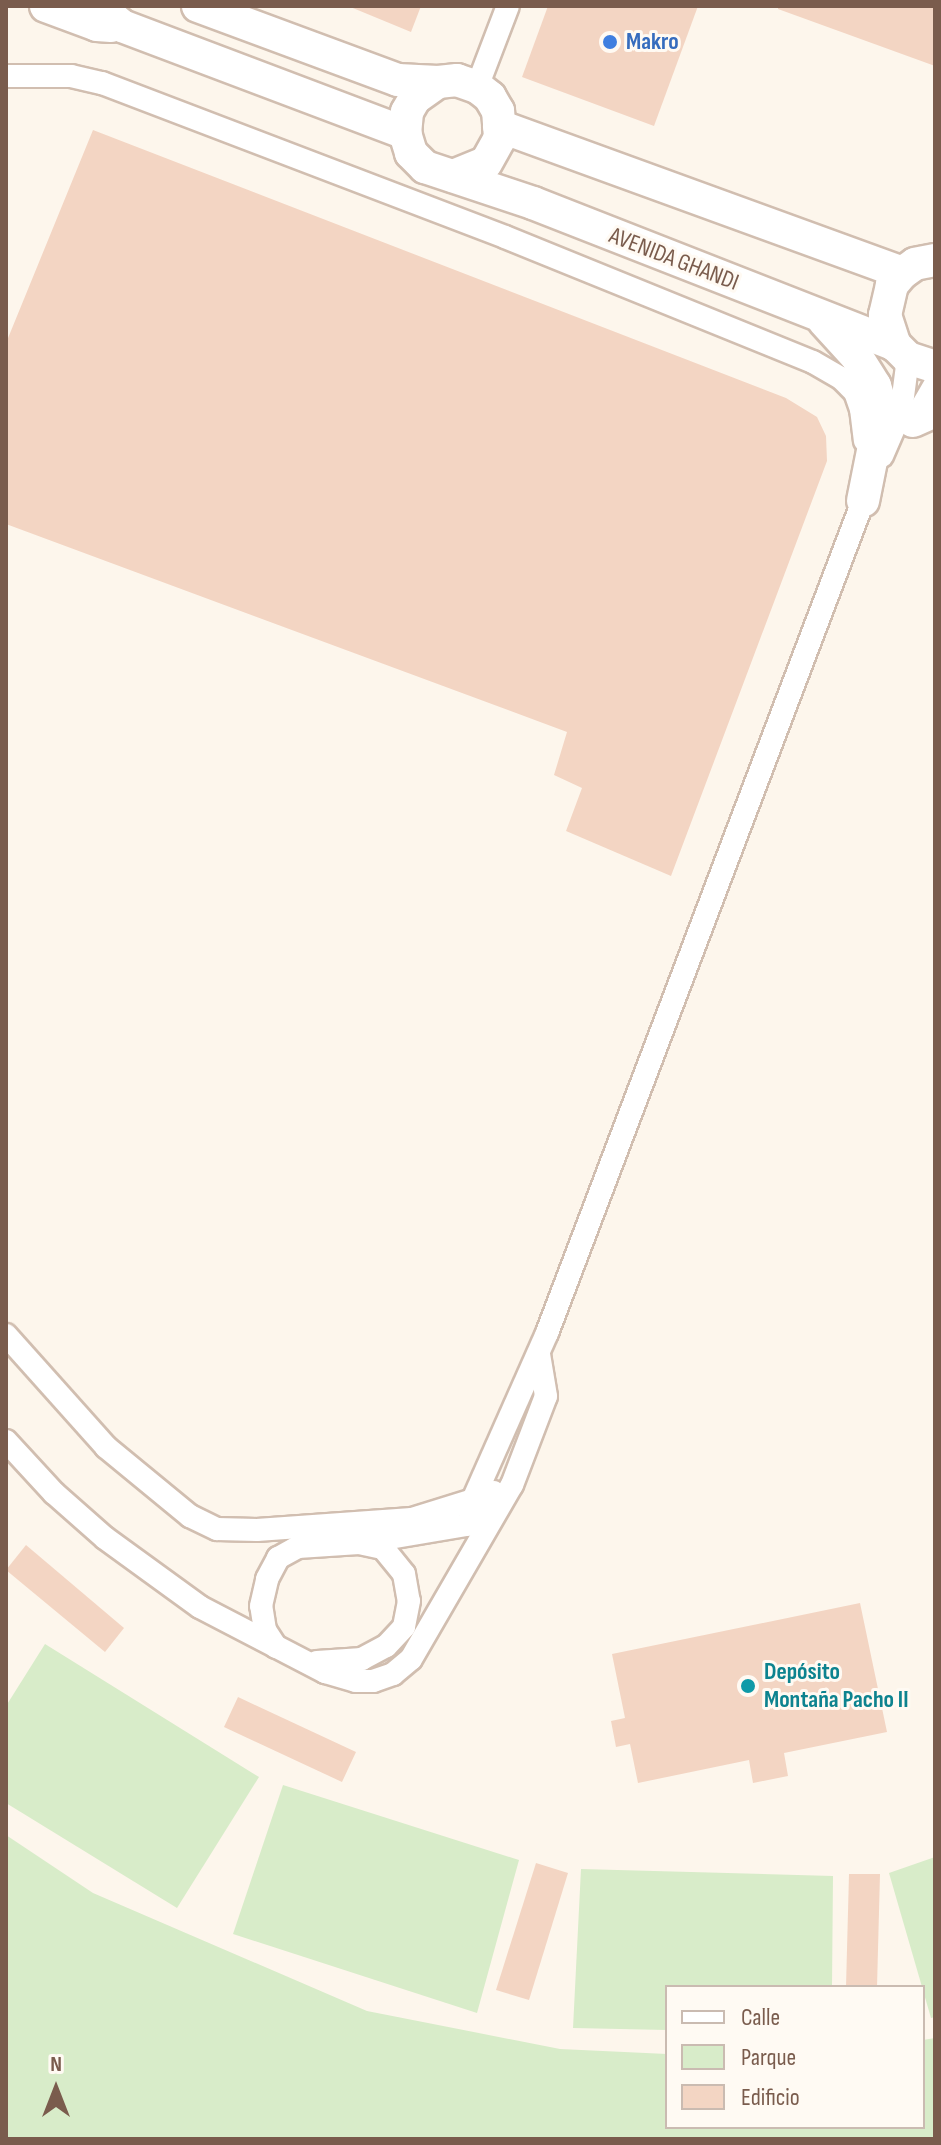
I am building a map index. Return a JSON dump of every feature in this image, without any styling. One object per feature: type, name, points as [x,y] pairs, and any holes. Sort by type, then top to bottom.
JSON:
[{"type":"street","points":[[46,6],[97,25],[122,26],[405,133]]},
{"type":"street","points":[[91,6],[103,10],[122,26]]},
{"type":"street","points":[[198,6],[398,80],[457,80],[477,87],[490,97],[498,111],[500,138],[486,163],[453,176],[425,167],[411,153],[405,133],[407,112],[415,98],[438,82]]},
{"type":"street","points":[[477,87],[508,6]]},
{"type":"street","points":[[6,76],[71,76],[102,83],[505,237],[813,362],[841,378],[855,392],[861,409],[863,499]]},
{"type":"street","points":[[499,126],[902,273]]},
{"type":"street","name":"AVENIDA GHANDI","points":[[453,176],[533,203],[819,315],[912,357]]},
{"type":"street","points":[[6,1335],[106,1447],[190,1516],[217,1529],[257,1530],[412,1519],[473,1500],[538,1353],[863,499],[901,412],[912,357],[886,323],[886,300],[902,273],[915,264],[935,260]]},
{"type":"street","points":[[819,315],[857,357],[875,386],[879,399],[877,431],[863,499]]},
{"type":"street","points":[[863,499],[924,416],[935,384]]},
{"type":"street","points":[[6,1441],[54,1493],[105,1538],[200,1607],[304,1661],[356,1681],[373,1681],[393,1674],[411,1659],[512,1485],[546,1396],[538,1353]]},
{"type":"street","points":[[276,1647],[265,1630],[261,1606],[267,1579],[278,1558],[298,1547],[359,1543],[467,1525],[489,1504],[510,1455],[523,1411],[523,1388]]},
{"type":"street","points":[[304,1661],[338,1663],[362,1659],[386,1646],[404,1627],[409,1601],[404,1574],[383,1548],[359,1543]]},
{"type":"green space","points":[[45,1644],[259,1777],[177,1908],[6,1803],[6,1706]]},
{"type":"green space","points":[[283,1785],[519,1860],[477,2013],[233,1934]]},
{"type":"green space","points":[[6,1835],[93,1893],[367,2011],[560,2049],[665,2054],[665,2129],[925,2129],[925,2040],[935,2038],[935,2139],[6,2139]]},
{"type":"green space","points":[[935,1857],[935,2017],[931,2018],[925,1985],[921,1985],[889,1873]]},
{"type":"green space","points":[[581,1869],[833,1876],[832,1985],[665,1985],[665,2030],[573,2028]]},
{"type":"building","points":[[348,6],[421,6],[411,32]]},
{"type":"building","name":"Makro","points":[[548,6],[698,6],[654,126],[522,77]]},
{"type":"building","points":[[778,6],[935,6],[935,66],[778,9]]},
{"type":"building","points":[[93,130],[786,398],[817,417],[826,436],[827,461],[671,876],[566,831],[582,788],[554,775],[567,732],[6,524],[6,343]]},
{"type":"building","points":[[26,1545],[124,1628],[105,1652],[6,1570]]},
{"type":"building","name":"Depósito Montaña Pacho II","points":[[860,1603],[887,1732],[784,1753],[788,1776],[753,1783],[749,1760],[638,1783],[630,1744],[616,1747],[611,1721],[625,1718],[612,1654]]},
{"type":"building","points":[[238,1697],[356,1752],[342,1782],[224,1727]]},
{"type":"building","points":[[536,1863],[568,1873],[529,2000],[496,1990]]},
{"type":"building","points":[[849,1874],[880,1874],[877,1985],[846,1985]]},
{"type":"place","name":"Makro","points":[[610,42]]},
{"type":"place","name":"Depósito Montaña Pacho II","points":[[748,1686]]}]
